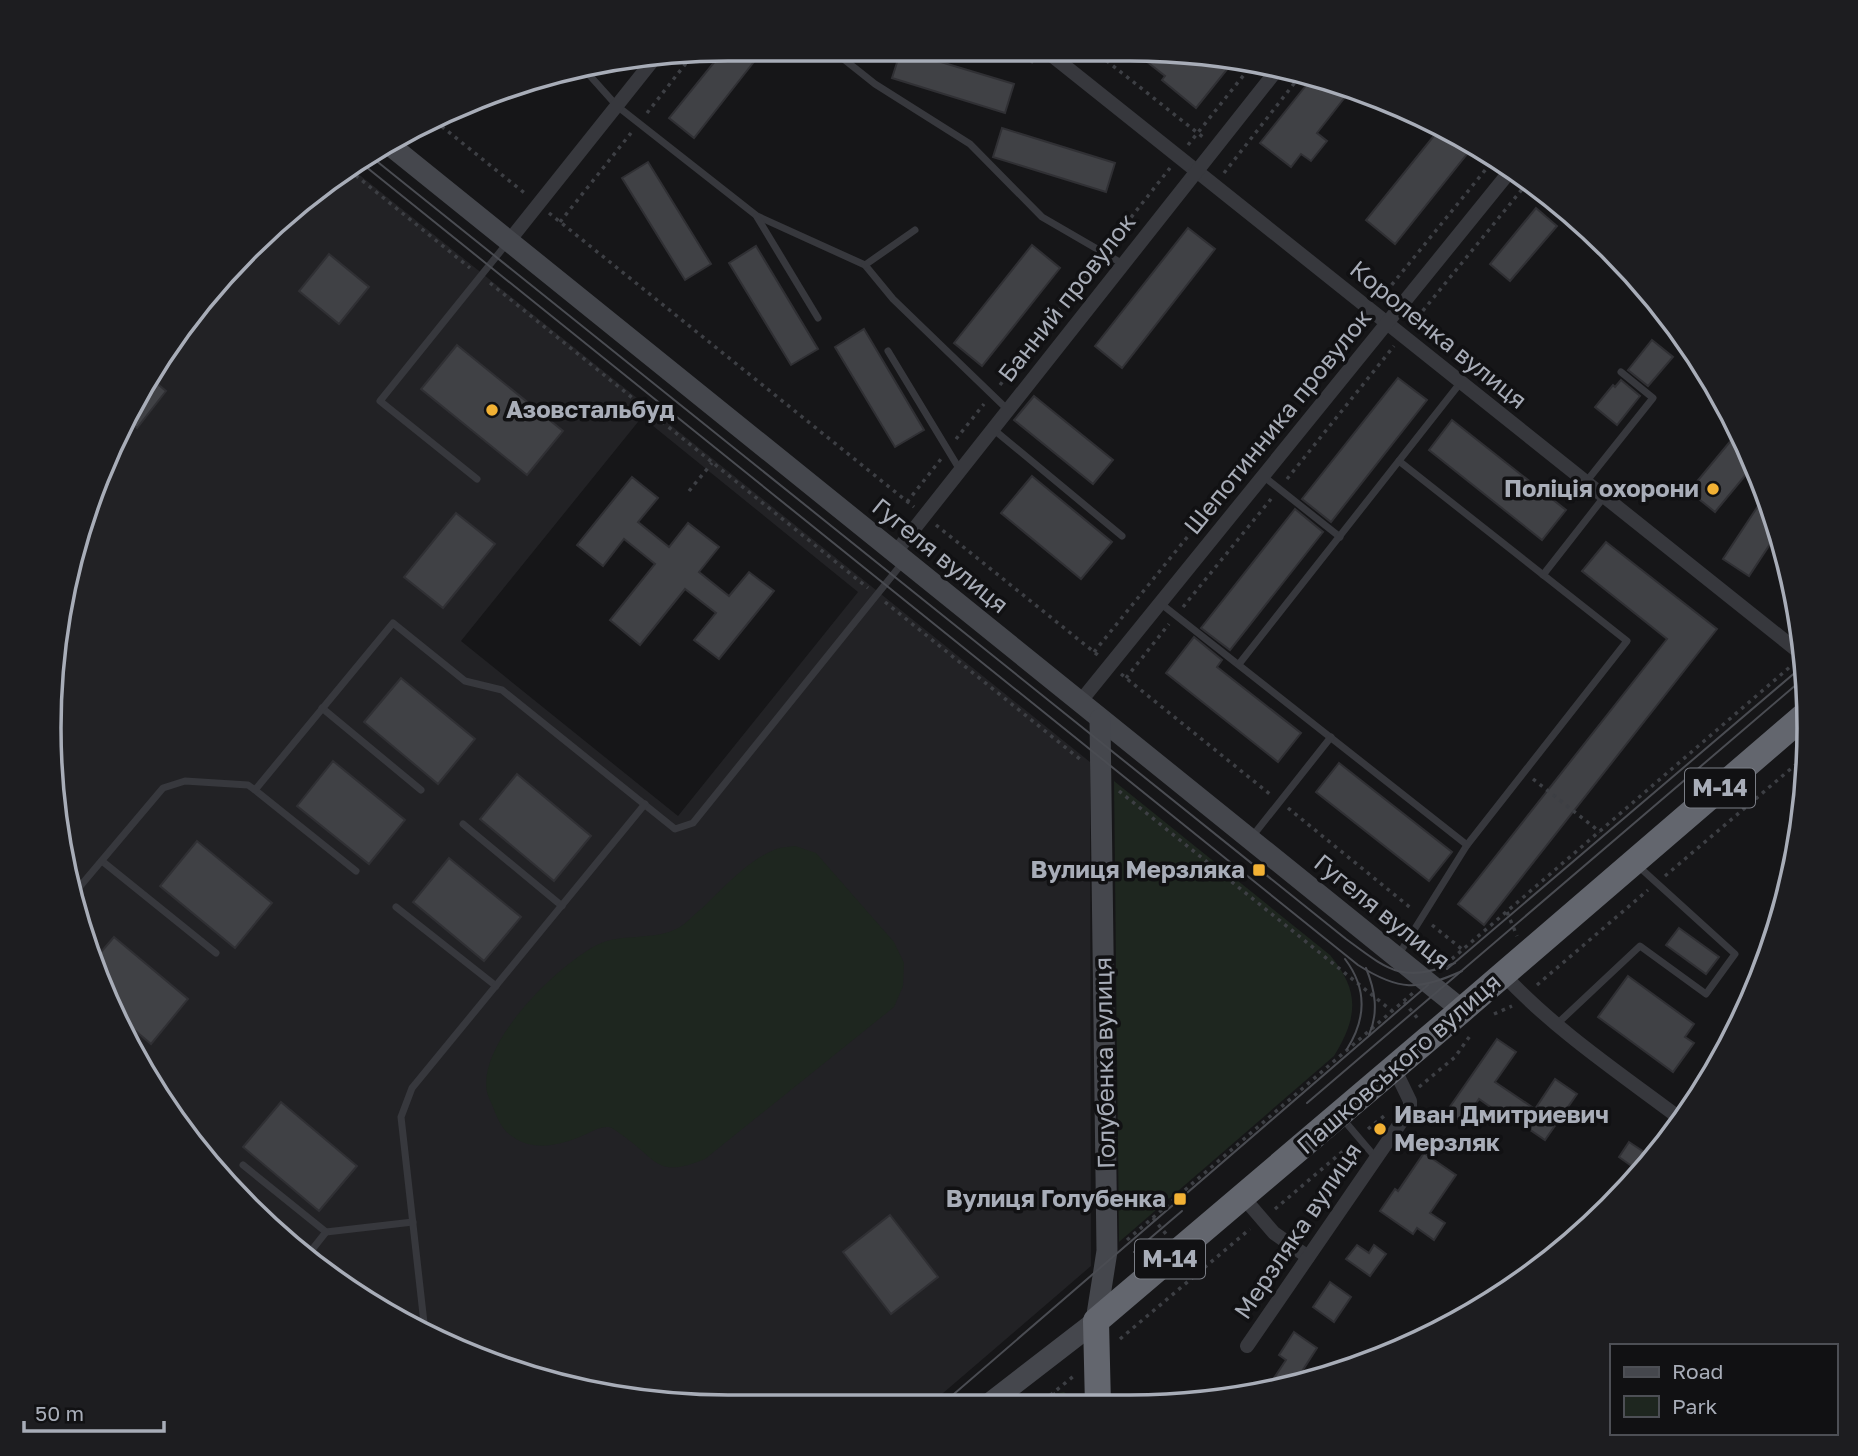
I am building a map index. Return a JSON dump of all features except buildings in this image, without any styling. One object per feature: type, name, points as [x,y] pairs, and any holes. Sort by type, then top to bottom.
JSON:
[{"type":"highway","name":"Пашковського вулиця","points":[[1096,1321],[1394,1068],[1475,1020],[1503,974],[1797,721]]},
{"type":"highway","name":"Голубенка вулиця","points":[[1096,1321],[1098,1395]]},
{"type":"street","name":"Короленка вулиця","points":[[1059,61],[1586,482],[1792,652]]},
{"type":"street","points":[[509,241],[648,66]]},
{"type":"street","name":"Банний провулок","points":[[900,557],[925,516],[1271,77]]},
{"type":"street","name":"Гугеля вулиця","points":[[396,150],[1397,958],[1434,975],[1475,1020]]},
{"type":"street","name":"Шепотинника провулок","points":[[1080,702],[1505,177]]},
{"type":"street","name":"Голубенка вулиця","points":[[1096,1321],[1107,1251],[1100,719]]},
{"type":"street","points":[[1503,974],[1524,997],[1557,1025],[1673,1113]]},
{"type":"street","points":[[1394,1068],[1407,1096]]},
{"type":"street","name":"Мерзляка вулиця","points":[[1247,1346],[1410,1109],[1407,1096]]},
{"type":"street","points":[[1243,1197],[1274,1233],[1308,1257]]},
{"type":"street","name":"Пашковського вулиця","points":[[1000,1395],[1096,1321]]},
{"type":"lane","points":[[846,61],[875,84],[970,144],[1042,217],[1123,264]]},
{"type":"lane","points":[[590,76],[617,106],[757,216],[865,265],[893,299],[1008,410]]},
{"type":"lane","points":[[757,216],[818,318]]},
{"type":"lane","points":[[865,265],[915,230]]},
{"type":"lane","points":[[477,479],[380,401],[509,241]]},
{"type":"lane","points":[[888,351],[960,471]]},
{"type":"lane","points":[[1586,482],[1653,398],[1621,372]]},
{"type":"lane","points":[[1239,664],[1461,382]]},
{"type":"lane","points":[[993,429],[1122,536]]},
{"type":"lane","points":[[1397,958],[1466,845],[1628,641],[1399,461]]},
{"type":"lane","points":[[1263,476],[1340,537]]},
{"type":"lane","points":[[1543,575],[1604,497]]},
{"type":"lane","points":[[255,790],[393,623],[465,681],[502,690],[675,829],[694,823],[876,595],[900,557]]},
{"type":"lane","points":[[1160,603],[1466,845]]},
{"type":"lane","points":[[322,708],[421,790]]},
{"type":"lane","points":[[1250,839],[1331,737]]},
{"type":"lane","points":[[81,886],[163,788],[185,781],[248,785],[356,871]]},
{"type":"lane","points":[[424,1321],[401,1117],[412,1088],[645,804]]},
{"type":"lane","points":[[463,824],[562,906]]},
{"type":"lane","points":[[102,861],[216,953]]},
{"type":"lane","points":[[1557,1025],[1640,946],[1706,994],[1735,954],[1634,862]]},
{"type":"lane","points":[[396,906],[496,986]]},
{"type":"lane","points":[[1339,1115],[1376,1158]]},
{"type":"lane","points":[[243,1165],[326,1233]]},
{"type":"lane","points":[[313,1249],[326,1233],[413,1222]]},
{"type":"path","points":[[1107,61],[1233,161]]},
{"type":"path","points":[[560,222],[686,63]]},
{"type":"path","points":[[907,502],[1246,72]]},
{"type":"path","points":[[1214,185],[1295,82]]},
{"type":"path","points":[[441,126],[1463,950]]},
{"type":"path","points":[[1094,652],[1487,166]]},
{"type":"path","points":[[356,175],[1392,1011]]},
{"type":"path","points":[[1126,678],[1522,189]]},
{"type":"path","points":[[689,491],[712,463]]},
{"type":"path","points":[[1107,1251],[1127,1240],[1793,665]]},
{"type":"path","points":[[1524,772],[1600,832]]},
{"type":"path","points":[[1129,1332],[1455,1057],[1469,1037],[1475,1020],[1512,1007],[1524,997]]},
{"type":"shaded area","points":[[358,174],[1090,762],[1091,1266],[941,1395],[728,1395],[641,1389],[555,1372],[514,1359],[433,1326],[395,1305],[322,1257],[288,1229],[227,1168],[199,1134],[151,1061],[130,1023],[112,983],[84,901],[67,815],[63,772],[61,728],[67,641],[84,555],[97,514],[130,433],[151,395],[199,322],[227,288],[288,227],[322,199]],"holes":[[[642,417],[858,592],[678,816],[461,641]]]},
{"type":"green space","points":[[1114,781],[1330,955],[1347,980],[1352,1004],[1348,1029],[1334,1056],[1119,1242]]},
{"type":"green space","points":[[795,846],[816,853],[894,942],[904,963],[903,986],[894,1007],[705,1159],[689,1165],[667,1167],[659,1164],[609,1127],[599,1128],[566,1142],[539,1146],[521,1142],[506,1131],[487,1094],[487,1072],[494,1051],[507,1029],[542,987],[597,945],[617,939],[670,932],[680,927],[754,861],[776,849]]},
{"type":"tram line","points":[[378,162],[1346,939],[1373,959],[1396,971],[1422,972],[1455,963]]},
{"type":"tram line","points":[[368,168],[1358,965],[1385,980],[1409,985],[1433,982],[1462,971]]},
{"type":"tram line","points":[[1447,969],[1794,673]]},
{"type":"tram line","points":[[1307,1103],[1795,686]]},
{"type":"tram line","points":[[1345,959],[1357,981],[1361,1004],[1358,1026],[1347,1049]]},
{"type":"tram line","points":[[1366,968],[1375,1001],[1369,1035]]},
{"type":"tram line","points":[[953,1395],[1428,985]]},
{"type":"tram line","points":[[1134,1252],[1182,1211]]},
{"type":"place","name":"Азовстальбуд","points":[[492,410]]},
{"type":"place","name":"Поліція охорони","points":[[1713,489]]},
{"type":"place","name":"Вулиця Мерзляка","points":[[1259,870]]},
{"type":"place","name":"Иван Дмитриевич Мерзляк","points":[[1380,1129]]},
{"type":"place","name":"Вулиця Голубенка","points":[[1180,1199]]}]
